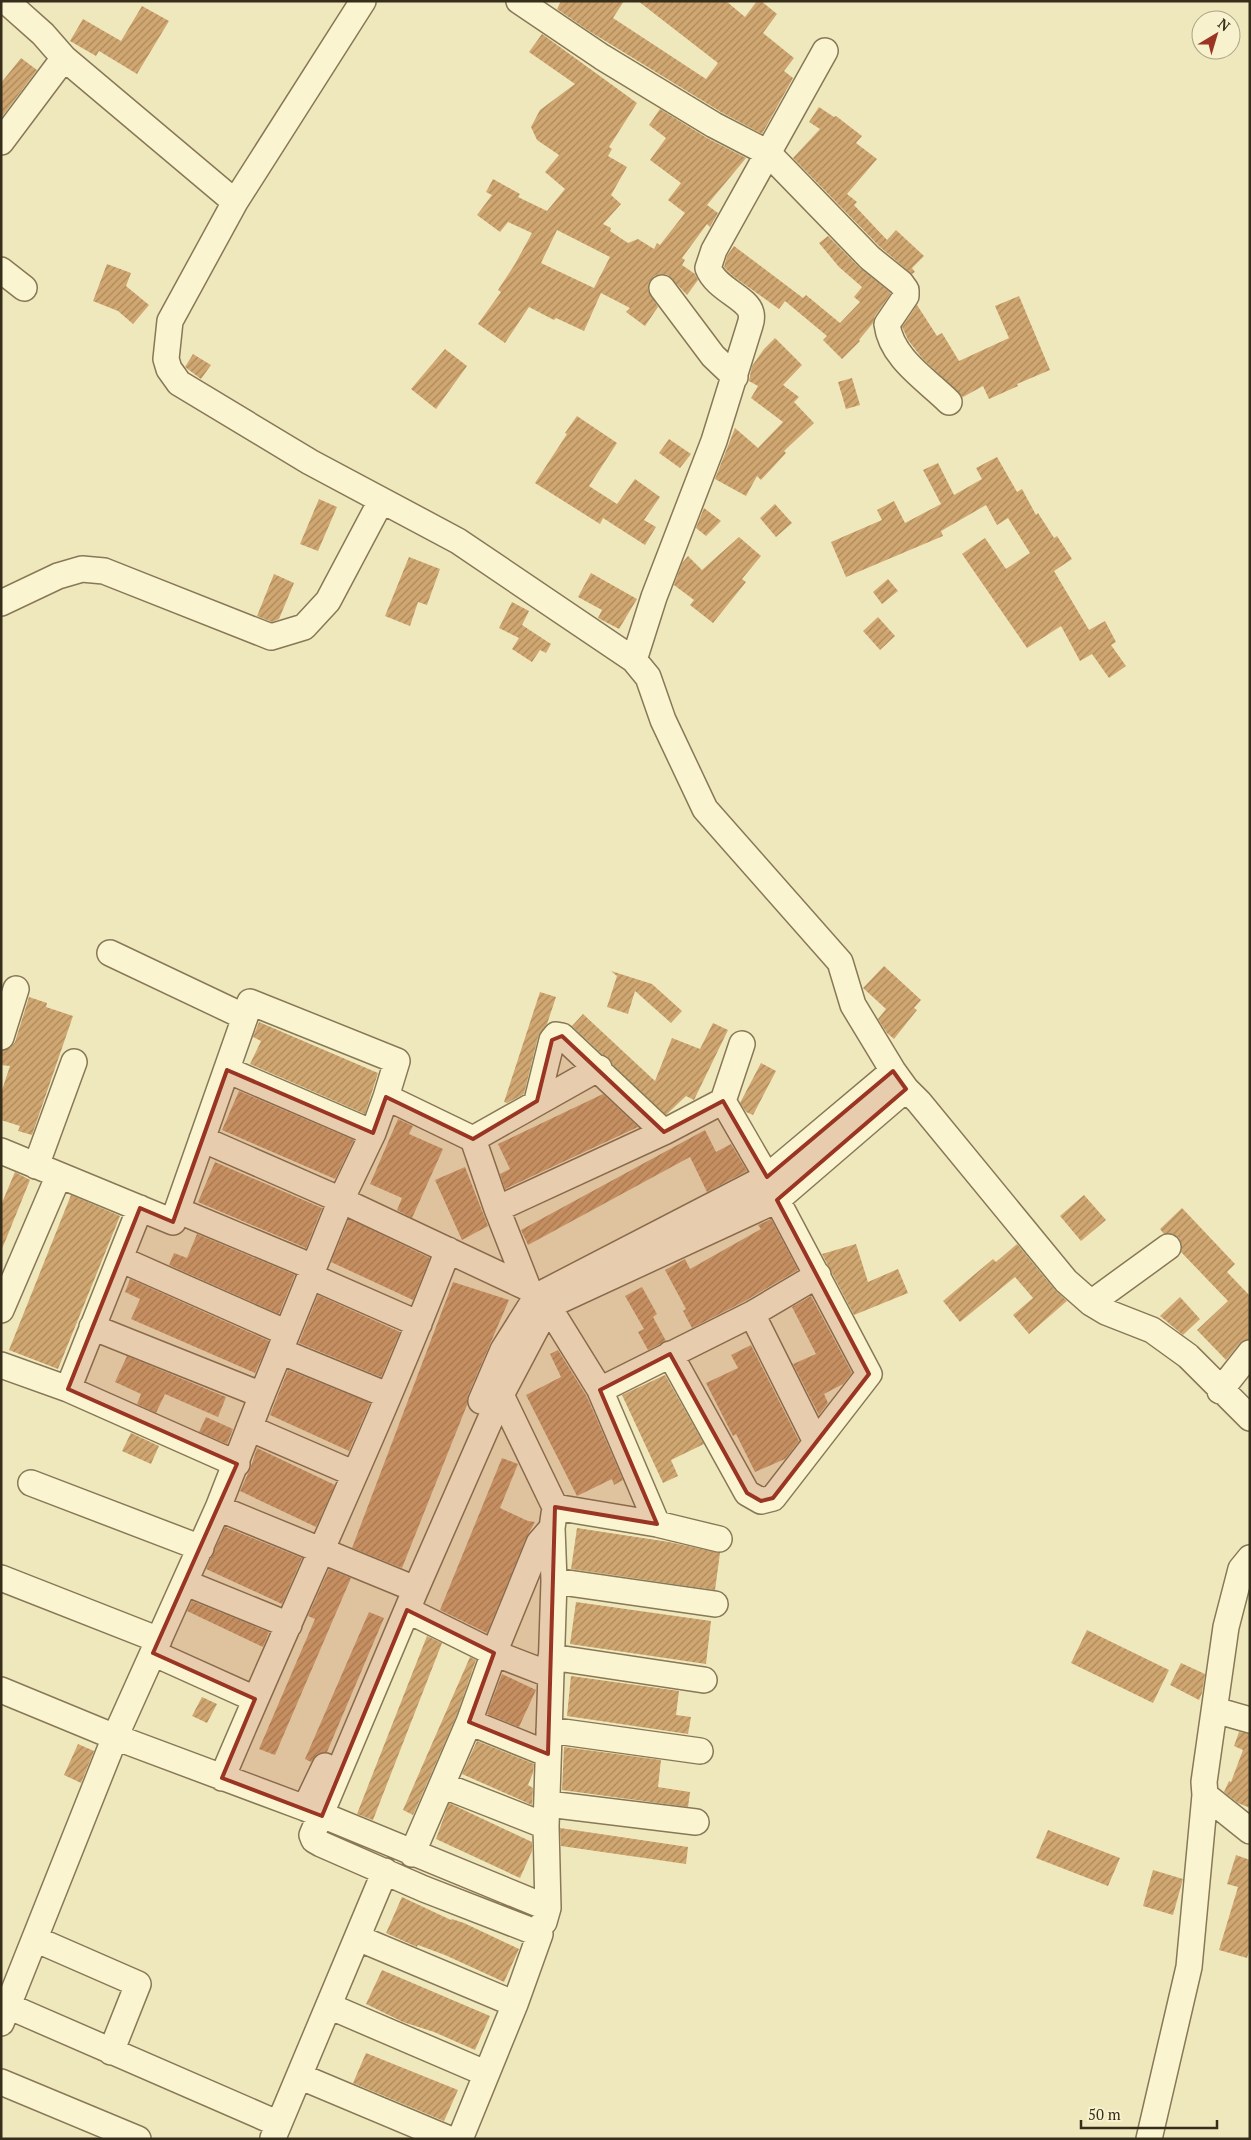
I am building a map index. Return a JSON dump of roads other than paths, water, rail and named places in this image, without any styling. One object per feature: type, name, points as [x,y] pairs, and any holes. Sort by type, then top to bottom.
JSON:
[{"type":"street","points":[[6,1],[43,34],[64,58],[235,202]]},
{"type":"street","points":[[363,1],[235,202],[170,321],[166,359],[169,369],[179,383],[310,462],[458,541],[634,660],[648,677],[663,720],[705,809],[840,962],[853,1005],[900,1080],[1066,1280],[1091,1303],[1106,1312],[1152,1330],[1188,1356],[1220,1391],[1250,1418]]},
{"type":"street","points":[[519,1],[602,57],[714,125],[768,153],[870,258],[901,283],[906,290],[906,296],[887,324],[888,336],[898,353],[950,402]]},
{"type":"street","points":[[634,660],[654,596],[714,441],[750,325],[751,313],[746,304],[711,277],[708,268],[714,250],[826,51]]},
{"type":"street","points":[[1,142],[64,58]]},
{"type":"street","points":[[1,270],[24,288]]},
{"type":"street","points":[[662,288],[713,356],[735,377]]},
{"type":"street","points":[[1,603],[58,576],[82,569],[104,571],[271,637],[304,627],[328,601],[381,500]]},
{"type":"street","points":[[110,954],[245,1018]]},
{"type":"street","points":[[1,1036],[16,988]]},
{"type":"street","points":[[1,1151],[173,1222],[250,1002],[398,1061],[373,1133],[341,1200],[201,1548],[115,1737],[5,2015],[112,2052],[276,2131],[385,1871]]},
{"type":"street","points":[[538,1102],[552,1040],[556,1035],[562,1036],[664,1132]]},
{"type":"street","points":[[497,1209],[664,1132],[723,1101],[742,1044]]},
{"type":"street","points":[[1,1310],[46,1170],[74,1062]]},
{"type":"street","points":[[473,1139],[598,1068]]},
{"type":"street","points":[[227,1070],[373,1133]]},
{"type":"street","points":[[540,1934],[424,1889],[314,1840],[312,1835],[313,1812],[351,1710],[403,1584],[503,1350],[538,1297],[767,1177],[900,1080]]},
{"type":"street","points":[[313,1812],[407,1610],[501,1395],[538,1297],[778,1200],[900,1080]]},
{"type":"street","points":[[386,1098],[473,1139],[497,1209],[538,1297],[600,1390],[657,1524]]},
{"type":"street","points":[[670,1354],[747,1493],[760,1501],[773,1498],[869,1374],[767,1177],[723,1101]]},
{"type":"street","points":[[202,1139],[341,1200],[448,1250],[538,1297]]},
{"type":"street","points":[[1,1271],[46,1170]]},
{"type":"street","points":[[68,1389],[140,1208]]},
{"type":"street","points":[[177,1210],[312,1271],[419,1324]]},
{"type":"street","points":[[1091,1303],[1168,1246]]},
{"type":"street","points":[[222,1778],[322,1552],[419,1324],[448,1250]]},
{"type":"street","points":[[120,1259],[388,1395]]},
{"type":"street","points":[[600,1390],[752,1314],[818,1275]]},
{"type":"street","points":[[752,1314],[816,1442]]},
{"type":"street","points":[[92,1327],[262,1395]]},
{"type":"street","points":[[1220,1391],[1250,1353]]},
{"type":"street","points":[[1,1365],[68,1389],[236,1464]]},
{"type":"street","points":[[460,2139],[485,2073],[515,2004],[548,1908],[548,1742],[554,1582],[554,1518],[501,1395]]},
{"type":"street","points":[[249,1428],[355,1474]]},
{"type":"street","points":[[31,1483],[201,1548]]},
{"type":"street","points":[[218,1508],[403,1584]]},
{"type":"street","points":[[554,1518],[657,1524],[719,1539]]},
{"type":"street","points":[[412,1854],[468,1722],[539,1543],[554,1518]]},
{"type":"street","points":[[1149,2139],[1189,1966],[1205,1795],[1204,1782],[1226,1627],[1241,1569],[1250,1558]]},
{"type":"street","points":[[1,1578],[156,1647],[256,1699]]},
{"type":"street","points":[[554,1582],[715,1604]]},
{"type":"street","points":[[186,1583],[289,1625]]},
{"type":"street","points":[[407,1610],[494,1653],[551,1666],[704,1680]]},
{"type":"street","points":[[1,1690],[115,1737],[313,1812],[548,1908]]},
{"type":"street","points":[[1214,1710],[1250,1720]]},
{"type":"street","points":[[468,1722],[548,1742],[700,1751]]},
{"type":"street","points":[[442,1785],[547,1815],[696,1822]]},
{"type":"street","points":[[1205,1795],[1250,1831]]},
{"type":"street","points":[[35,1938],[138,1984],[112,2052]]},
{"type":"street","points":[[358,1938],[515,2004]]},
{"type":"street","points":[[329,2006],[485,2073]]},
{"type":"street","points":[[299,2076],[449,2139]]},
{"type":"street","points":[[1,2082],[138,2139]]}]
